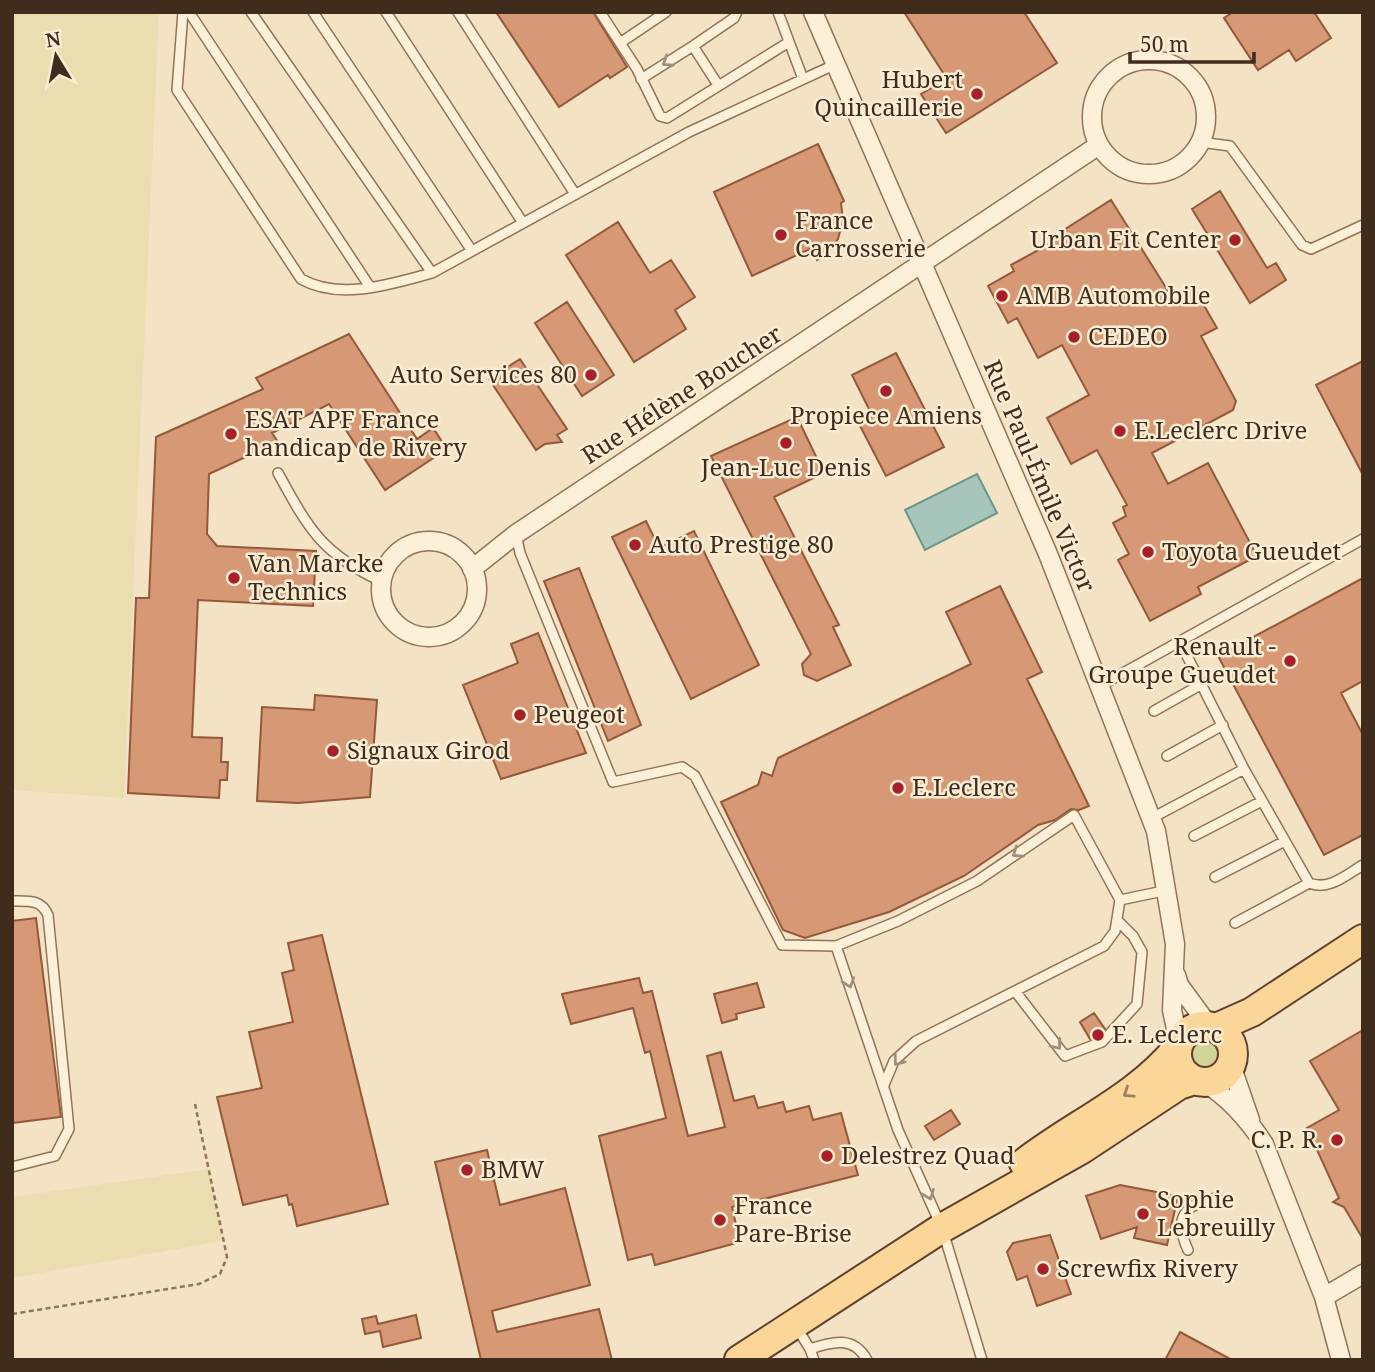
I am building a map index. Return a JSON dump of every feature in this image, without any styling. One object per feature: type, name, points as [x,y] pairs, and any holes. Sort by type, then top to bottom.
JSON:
[{"type":"main road","points":[[942,1228],[1036,1154],[1137,1087],[1163,1066],[1191,1029],[1213,1027],[1252,1012],[1363,939]]},
{"type":"main road","points":[[739,1360],[942,1228],[1082,1149],[1179,1085],[1220,1078],[1255,1031],[1363,960]]},
{"type":"main road","points":[[1213,1027],[1230,1039],[1233,1061]]},
{"type":"main road","points":[[1178,1045],[1178,1063],[1199,1082]]},
{"type":"street","name":"Rue Paul-Émile Victor","points":[[813,12],[1048,554],[1152,818],[1168,890],[1175,971],[1172,1010],[1178,1045]]},
{"type":"street","points":[[1147,60],[1174,65],[1189,75],[1200,90],[1206,107],[1206,125],[1200,142],[1190,157],[1176,167],[1159,173],[1142,174],[1125,169],[1110,159],[1099,145],[1093,128],[1092,110],[1097,93],[1107,78],[1121,67],[1147,60]]},
{"type":"street","name":"Rue Hélène Boucher","points":[[472,569],[516,534],[923,266],[1099,145]]},
{"type":"street","points":[[423,542],[452,548],[472,569],[477,585],[469,616],[457,628],[443,635],[426,638],[410,634],[396,625],[386,612],[381,597],[381,581],[396,555],[408,546],[423,542]]},
{"type":"street","name":"Rue Paul-Émile Victor","points":[[1175,971],[1179,985],[1213,1027]]},
{"type":"street","points":[[1233,1061],[1251,1123],[1287,1196],[1324,1297],[1341,1360]]},
{"type":"street","points":[[1199,1082],[1218,1091],[1251,1123]]},
{"type":"street","points":[[1324,1297],[1363,1274]]},
{"type":"lane","points":[[183,12],[177,90],[301,279],[314,287],[370,287],[432,273],[689,132],[836,64]]},
{"type":"lane","points":[[189,12],[370,287]]},
{"type":"lane","points":[[251,12],[432,273]]},
{"type":"lane","points":[[313,12],[471,251]]},
{"type":"lane","points":[[386,12],[523,223]]},
{"type":"lane","points":[[458,12],[575,194]]},
{"type":"lane","points":[[600,12],[642,79],[660,116],[667,118],[789,42]]},
{"type":"lane","points":[[620,43],[666,12]]},
{"type":"lane","points":[[642,79],[734,18],[737,12]]},
{"type":"lane","points":[[778,12],[803,79]]},
{"type":"lane","points":[[693,46],[718,85]]},
{"type":"lane","points":[[1200,142],[1230,146],[1302,245],[1311,249],[1363,225]]},
{"type":"lane","points":[[278,473],[307,526],[334,555],[352,568],[381,581]]},
{"type":"lane","points":[[516,534],[520,553],[613,782],[682,767],[695,776],[782,945],[836,946],[898,921],[977,881],[1074,815],[1119,900],[1115,931],[1104,946],[916,1041],[894,1062],[884,1085]]},
{"type":"lane","points":[[1100,686],[1363,539]]},
{"type":"lane","points":[[1181,642],[1244,769],[1309,883],[1317,887],[1332,884],[1363,865]]},
{"type":"lane","points":[[1154,711],[1202,684]]},
{"type":"lane","points":[[1167,756],[1223,725]]},
{"type":"lane","points":[[1152,818],[1244,769]]},
{"type":"lane","points":[[1194,836],[1262,801]]},
{"type":"lane","points":[[1215,877],[1284,841]]},
{"type":"lane","points":[[1235,923],[1309,883]]},
{"type":"lane","points":[[1119,900],[1168,890]]},
{"type":"lane","points":[[12,901],[35,901],[45,907],[48,915],[69,1129],[55,1156],[38,1163],[12,1167]]},
{"type":"lane","points":[[1015,991],[1065,1056],[1102,1042],[1137,1004],[1142,952],[1133,936],[1117,920]]},
{"type":"lane","points":[[836,946],[898,1130],[928,1189],[942,1228],[982,1360]]},
{"type":"lane","points":[[1188,1250],[1182,1236],[1184,1213],[1195,1202],[1217,1198]]},
{"type":"lane","points":[[794,1324],[814,1360]]},
{"type":"lane","points":[[810,1349],[828,1343],[850,1342],[860,1348],[867,1360]]},
{"type":"path","points":[[12,1314],[199,1284],[220,1274],[227,1257],[195,1104]]},
{"type":"shaded area","points":[[12,12],[159,12],[124,798],[12,790]]},
{"type":"shaded area","points":[[209,1169],[223,1241],[12,1278],[12,1197]]},
{"type":"green space","points":[[1205,1038],[1211,1039],[1219,1047],[1219,1059],[1211,1067],[1205,1068],[1199,1067],[1191,1059],[1190,1053],[1191,1047],[1199,1039]]},
{"type":"water","points":[[977,474],[997,513],[925,550],[905,510]]},
{"type":"building","points":[[496,12],[593,12],[627,67],[610,78],[608,75],[559,107]]},
{"type":"building","points":[[904,12],[1024,12],[1057,63],[946,133],[921,94],[947,79]]},
{"type":"building","points":[[1233,12],[1314,12],[1331,38],[1296,61],[1289,50],[1258,70],[1224,18]]},
{"type":"building","points":[[818,144],[844,201],[841,203],[843,220],[838,239],[827,254],[817,260],[812,248],[752,276],[714,192]]},
{"type":"building","points":[[1220,191],[1267,268],[1276,263],[1286,280],[1250,303],[1192,209]]},
{"type":"building","points":[[1111,200],[1175,302],[1195,290],[1217,328],[1201,336],[1236,401],[1233,410],[1152,453],[1168,484],[1208,463],[1257,556],[1198,587],[1201,594],[1150,621],[1118,560],[1129,554],[1113,523],[1126,516],[1123,507],[1127,505],[1097,450],[1071,464],[1047,418],[1089,395],[1062,345],[1038,358],[1017,318],[1008,323],[988,286],[1014,271],[1011,265],[1053,242],[1051,238]]},
{"type":"building","points":[[618,222],[650,273],[671,260],[695,297],[675,310],[686,329],[634,362],[566,255]]},
{"type":"building","points":[[567,302],[614,375],[582,396],[535,323]]},
{"type":"building","points":[[349,334],[417,439],[433,428],[447,449],[385,490],[329,404],[272,433],[278,442],[209,474],[207,534],[217,546],[316,551],[313,606],[198,600],[192,737],[222,738],[221,762],[228,762],[227,780],[220,780],[219,798],[128,793],[136,598],[149,598],[156,437],[263,389],[256,378]]},
{"type":"building","points":[[896,353],[944,447],[886,476],[858,422],[872,415],[852,375]]},
{"type":"building","points":[[520,359],[567,429],[557,435],[562,442],[545,444],[536,450],[489,379]]},
{"type":"building","points":[[1363,361],[1363,475],[1316,385]]},
{"type":"building","points":[[797,417],[824,473],[774,497],[839,625],[833,627],[851,665],[817,681],[804,675],[802,664],[811,654],[711,456]]},
{"type":"building","points":[[646,521],[659,548],[694,531],[759,665],[691,699],[612,537]]},
{"type":"building","points":[[579,568],[641,725],[608,741],[544,581]]},
{"type":"building","points":[[1363,578],[1363,681],[1341,693],[1363,735],[1363,835],[1324,855],[1218,656]]},
{"type":"building","points":[[1000,586],[1042,672],[1027,679],[1089,806],[1079,810],[1071,809],[1055,820],[1038,825],[964,876],[889,912],[805,938],[783,930],[721,802],[758,785],[762,772],[772,776],[778,758],[971,664],[946,612]]},
{"type":"building","points":[[538,633],[586,753],[501,779],[463,685],[518,663],[511,644]]},
{"type":"building","points":[[315,695],[377,700],[370,797],[298,803],[257,801],[262,707],[314,710]]},
{"type":"building","points":[[36,918],[61,1117],[12,1123],[12,921]]},
{"type":"building","points":[[322,935],[388,1204],[297,1226],[287,1195],[243,1205],[217,1097],[262,1088],[249,1032],[293,1022],[282,973],[294,970],[288,943]]},
{"type":"building","points":[[639,978],[643,993],[652,991],[688,1136],[725,1127],[707,1056],[721,1052],[734,1101],[754,1096],[758,1108],[783,1102],[786,1112],[809,1106],[813,1120],[841,1113],[858,1175],[732,1207],[740,1242],[655,1265],[652,1254],[628,1260],[599,1136],[666,1118],[650,1051],[645,1053],[633,1008],[571,1024],[562,994]]},
{"type":"building","points":[[757,983],[764,1007],[736,1014],[737,1019],[722,1023],[714,994]]},
{"type":"building","points":[[1094,1013],[1105,1029],[1090,1039],[1080,1022]]},
{"type":"building","points":[[1363,1030],[1363,1239],[1344,1207],[1333,1202],[1339,1198],[1307,1128],[1339,1110],[1310,1061]]},
{"type":"building","points":[[951,1110],[960,1124],[934,1140],[925,1126]]},
{"type":"building","points":[[487,1150],[500,1205],[565,1188],[590,1285],[492,1311],[497,1332],[599,1309],[612,1360],[481,1360],[435,1162]]},
{"type":"building","points":[[1120,1185],[1178,1196],[1167,1245],[1134,1238],[1137,1227],[1101,1239],[1086,1196]]},
{"type":"building","points":[[1050,1235],[1071,1294],[1037,1306],[1027,1276],[1017,1280],[1007,1252],[1013,1243]]},
{"type":"building","points":[[416,1315],[421,1338],[383,1347],[380,1331],[365,1334],[362,1319],[376,1316],[378,1324]]},
{"type":"building","points":[[1180,1332],[1232,1360],[1165,1360]]},
{"type":"place","name":"Hubert Quincaillerie","points":[[977,94]]},
{"type":"place","name":"France Carrosserie","points":[[781,235]]},
{"type":"place","name":"Urban Fit Center","points":[[1235,240]]},
{"type":"place","name":"AMB Automobile","points":[[1002,296]]},
{"type":"place","name":"CEDEO","points":[[1074,337]]},
{"type":"place","name":"Auto Services 80","points":[[591,375]]},
{"type":"place","name":"Propiece Amiens","points":[[886,391]]},
{"type":"place","name":"E.Leclerc Drive","points":[[1120,431]]},
{"type":"place","name":"ESAT APF France handicap de Rivery","points":[[231,434]]},
{"type":"place","name":"Jean-Luc Denis","points":[[786,443]]},
{"type":"place","name":"Auto Prestige 80","points":[[635,545]]},
{"type":"place","name":"Toyota Gueudet","points":[[1148,552]]},
{"type":"place","name":"Van Marcke Technics","points":[[234,578]]},
{"type":"place","name":"Renault - Groupe Gueudet","points":[[1290,661]]},
{"type":"place","name":"Peugeot","points":[[520,715]]},
{"type":"place","name":"Signaux Girod","points":[[333,751]]},
{"type":"place","name":"E.Leclerc","points":[[898,788]]},
{"type":"place","name":"E. Leclerc","points":[[1098,1035]]},
{"type":"place","name":"C. P. R.","points":[[1337,1140]]},
{"type":"place","name":"Delestrez Quad","points":[[827,1156]]},
{"type":"place","name":"BMW","points":[[467,1170]]},
{"type":"place","name":"Sophie Lebreuilly","points":[[1143,1214]]},
{"type":"place","name":"France Pare-Brise","points":[[720,1220]]},
{"type":"place","name":"Screwfix Rivery","points":[[1043,1269]]}]
